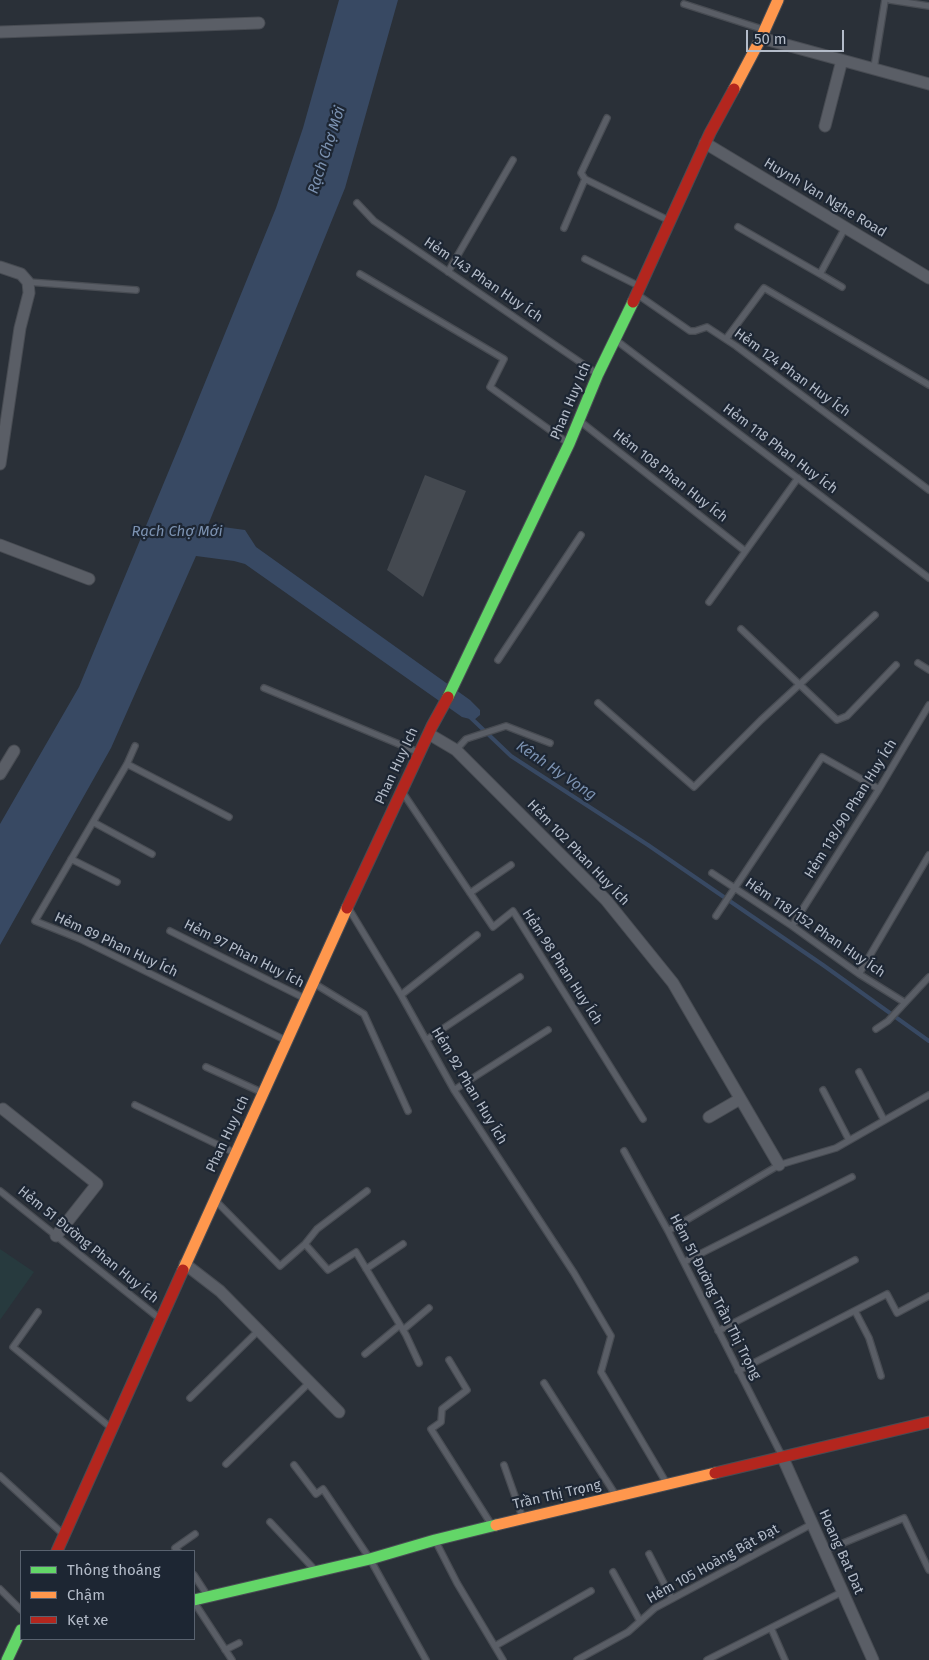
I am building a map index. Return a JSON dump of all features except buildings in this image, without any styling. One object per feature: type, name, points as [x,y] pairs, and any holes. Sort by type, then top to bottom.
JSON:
[{"type":"main road","name":"Phan Huy Ich","points":[[58,1550],[214,1199],[430,730],[455,683],[569,444],[598,374],[616,340],[705,143],[778,0]]},
{"type":"main road","name":"Trần Thị Trọng","points":[[195,1601],[370,1559],[435,1540],[523,1518],[929,1422]]},
{"type":"main road","points":[[7,1660],[20,1632]]},
{"type":"street","points":[[0,32],[259,23]]},
{"type":"street","points":[[762,34],[842,60],[929,84]]},
{"type":"street","points":[[825,126],[842,60]]},
{"type":"street","name":"Huynh Van Nghe Road","points":[[705,143],[929,278]]},
{"type":"street","points":[[0,267],[22,274],[28,282],[29,293],[20,328],[0,464]]},
{"type":"street","points":[[0,545],[89,579]]},
{"type":"street","name":"Hẻm 102 Phan Huy Ích","points":[[430,730],[456,750],[606,900],[673,983],[779,1165]]},
{"type":"street","points":[[0,774],[14,751]]},
{"type":"street","points":[[709,1117],[740,1099]]},
{"type":"street","points":[[3,1109],[97,1184],[56,1236]]},
{"type":"street","points":[[185,1264],[220,1291],[339,1412]]},
{"type":"street","name":"Hoang Bat Dat","points":[[782,1456],[873,1660]]},
{"type":"lane","points":[[874,68],[885,0]]},
{"type":"lane","points":[[890,0],[929,6]]},
{"type":"lane","points":[[684,4],[762,34]]},
{"type":"lane","points":[[607,118],[581,173],[585,179],[670,221]]},
{"type":"lane","points":[[448,272],[513,160]]},
{"type":"lane","points":[[564,228],[585,179]]},
{"type":"lane","name":"Hẻm 143 Phan Huy Ích","points":[[357,203],[374,221],[598,374]]},
{"type":"lane","points":[[738,227],[842,288]]},
{"type":"lane","points":[[820,274],[845,228]]},
{"type":"lane","points":[[585,259],[638,290]]},
{"type":"lane","points":[[360,274],[504,359],[490,387],[569,444]]},
{"type":"lane","points":[[28,282],[136,290]]},
{"type":"lane","points":[[726,339],[764,288],[929,385]]},
{"type":"lane","name":"Hẻm 124 Phan Huy Ích","points":[[638,290],[690,331],[707,326],[726,339],[929,490]]},
{"type":"lane","name":"Hẻm 118 Phan Huy Ích","points":[[616,340],[929,578]]},
{"type":"lane","name":"Hẻm 108 Phan Huy Ích","points":[[579,421],[746,551]]},
{"type":"lane","points":[[709,602],[798,478]]},
{"type":"lane","points":[[498,660],[581,535]]},
{"type":"lane","points":[[598,703],[694,787],[761,720],[875,615]]},
{"type":"lane","points":[[741,629],[836,720],[847,716],[896,665]]},
{"type":"lane","points":[[918,663],[929,670]]},
{"type":"lane","points":[[264,688],[420,753]]},
{"type":"lane","name":"Hẻm 118/90 Phan Huy Ích","points":[[792,926],[879,789],[929,705]]},
{"type":"lane","points":[[456,750],[466,739],[506,726],[550,743]]},
{"type":"lane","name":"Hẻm 89 Phan Huy Ích","points":[[135,746],[127,764],[35,921],[80,939],[287,1041]]},
{"type":"lane","points":[[716,916],[822,757],[879,789]]},
{"type":"lane","points":[[127,764],[229,816]]},
{"type":"lane","name":"Hẻm 98 Phan Huy Ích","points":[[402,791],[493,927],[513,911],[643,1119]]},
{"type":"lane","points":[[93,822],[152,854]]},
{"type":"lane","points":[[859,974],[929,855]]},
{"type":"lane","points":[[71,859],[117,882]]},
{"type":"lane","points":[[470,893],[511,865]]},
{"type":"lane","name":"Hẻm 118/152 Phan Huy Ích","points":[[712,873],[792,926],[859,974],[904,1002]]},
{"type":"lane","name":"Hẻm 92 Phan Huy Ích","points":[[348,907],[401,995],[454,1090],[574,1273],[611,1336],[601,1372],[667,1484]]},
{"type":"lane","name":"Hẻm 97 Phan Huy Ích","points":[[170,930],[306,999]]},
{"type":"lane","points":[[401,995],[477,936]]},
{"type":"lane","points":[[426,1040],[520,977]]},
{"type":"lane","points":[[876,1029],[888,1021],[929,977]]},
{"type":"lane","points":[[313,983],[331,992],[364,1014],[408,1111]]},
{"type":"lane","points":[[454,1090],[548,1030]]},
{"type":"lane","points":[[206,1067],[263,1093]]},
{"type":"lane","points":[[859,1072],[884,1120]]},
{"type":"lane","points":[[823,1090],[849,1140]]},
{"type":"lane","points":[[668,1231],[779,1165],[836,1148],[929,1095]]},
{"type":"lane","points":[[136,1105],[235,1153]]},
{"type":"lane","name":"Hẻm 51 Đường Trần Thị Trọng","points":[[624,1151],[668,1231],[782,1456]]},
{"type":"lane","points":[[684,1262],[852,1178]]},
{"type":"lane","points":[[214,1199],[280,1266],[306,1244],[316,1229],[367,1190]]},
{"type":"lane","name":"Hẻm 51 Đường Phan Huy Ích","points":[[0,1191],[160,1319]]},
{"type":"lane","points":[[306,1244],[328,1270],[356,1252],[402,1328],[419,1362]]},
{"type":"lane","points":[[366,1269],[403,1244]]},
{"type":"lane","points":[[718,1330],[855,1260]]},
{"type":"lane","points":[[738,1371],[887,1294],[897,1313],[929,1296]]},
{"type":"lane","points":[[365,1354],[429,1308]]},
{"type":"lane","points":[[855,1311],[870,1338],[881,1376]]},
{"type":"lane","points":[[38,1312],[13,1347],[112,1428]]},
{"type":"lane","points":[[190,1398],[258,1330]]},
{"type":"lane","points":[[449,1360],[467,1390],[442,1409],[441,1422],[431,1429],[492,1526]]},
{"type":"lane","points":[[226,1464],[310,1382]]},
{"type":"lane","points":[[544,1383],[616,1496]]},
{"type":"lane","points":[[294,1465],[316,1494],[323,1489],[370,1559],[426,1660]]},
{"type":"lane","points":[[504,1465],[523,1518]]},
{"type":"lane","points":[[0,1476],[64,1536]]},
{"type":"lane","points":[[824,1551],[904,1518],[929,1570]]},
{"type":"lane","points":[[270,1522],[316,1571]]},
{"type":"lane","name":"Hẻm 105 Hoàng Bật Đạt","points":[[576,1660],[628,1632],[655,1608],[812,1524]]},
{"type":"lane","points":[[177,1550],[175,1548],[195,1534]]},
{"type":"lane","points":[[435,1540],[457,1583],[503,1660]]},
{"type":"lane","points":[[649,1554],[672,1599]]},
{"type":"lane","points":[[613,1572],[640,1621]]},
{"type":"lane","points":[[195,1577],[208,1597]]},
{"type":"lane","points":[[0,1589],[20,1609]]},
{"type":"lane","points":[[495,1646],[590,1591]]},
{"type":"lane","points":[[709,1660],[842,1592]]},
{"type":"lane","points":[[195,1603],[232,1660]]},
{"type":"lane","points":[[770,1628],[785,1660]]},
{"type":"lane","points":[[226,1650],[239,1643]]},
{"type":"green space","points":[[0,1249],[34,1272],[0,1320]]},
{"type":"water","name":"Rạch Chợ Mới","points":[[339,0],[398,0],[345,188],[208,525],[245,530],[256,547],[470,700],[480,710],[480,715],[474,720],[462,717],[245,564],[196,556],[111,748],[0,945],[0,824],[79,687],[180,444],[276,208],[303,128]]},
{"type":"waterway","name":"Kênh Hy Vọng","points":[[470,717],[511,756],[648,845],[823,965],[929,1041]]},
{"type":"traffic: fast","points":[[448,697],[569,444],[598,374],[633,302]]},
{"type":"traffic: fast","points":[[195,1600],[370,1559],[496,1525]]},
{"type":"traffic: fast","points":[[7,1660],[20,1632]]},
{"type":"traffic: slow","points":[[734,89],[761,38],[778,0]]},
{"type":"traffic: slow","points":[[183,1270],[347,908]]},
{"type":"traffic: slow","points":[[496,1525],[715,1473]]},
{"type":"traffic: jam","points":[[633,302],[710,133],[734,89]]},
{"type":"traffic: jam","points":[[347,908],[432,726],[448,697]]},
{"type":"traffic: jam","points":[[57,1550],[183,1270]]},
{"type":"traffic: jam","points":[[715,1473],[929,1422]]}]
